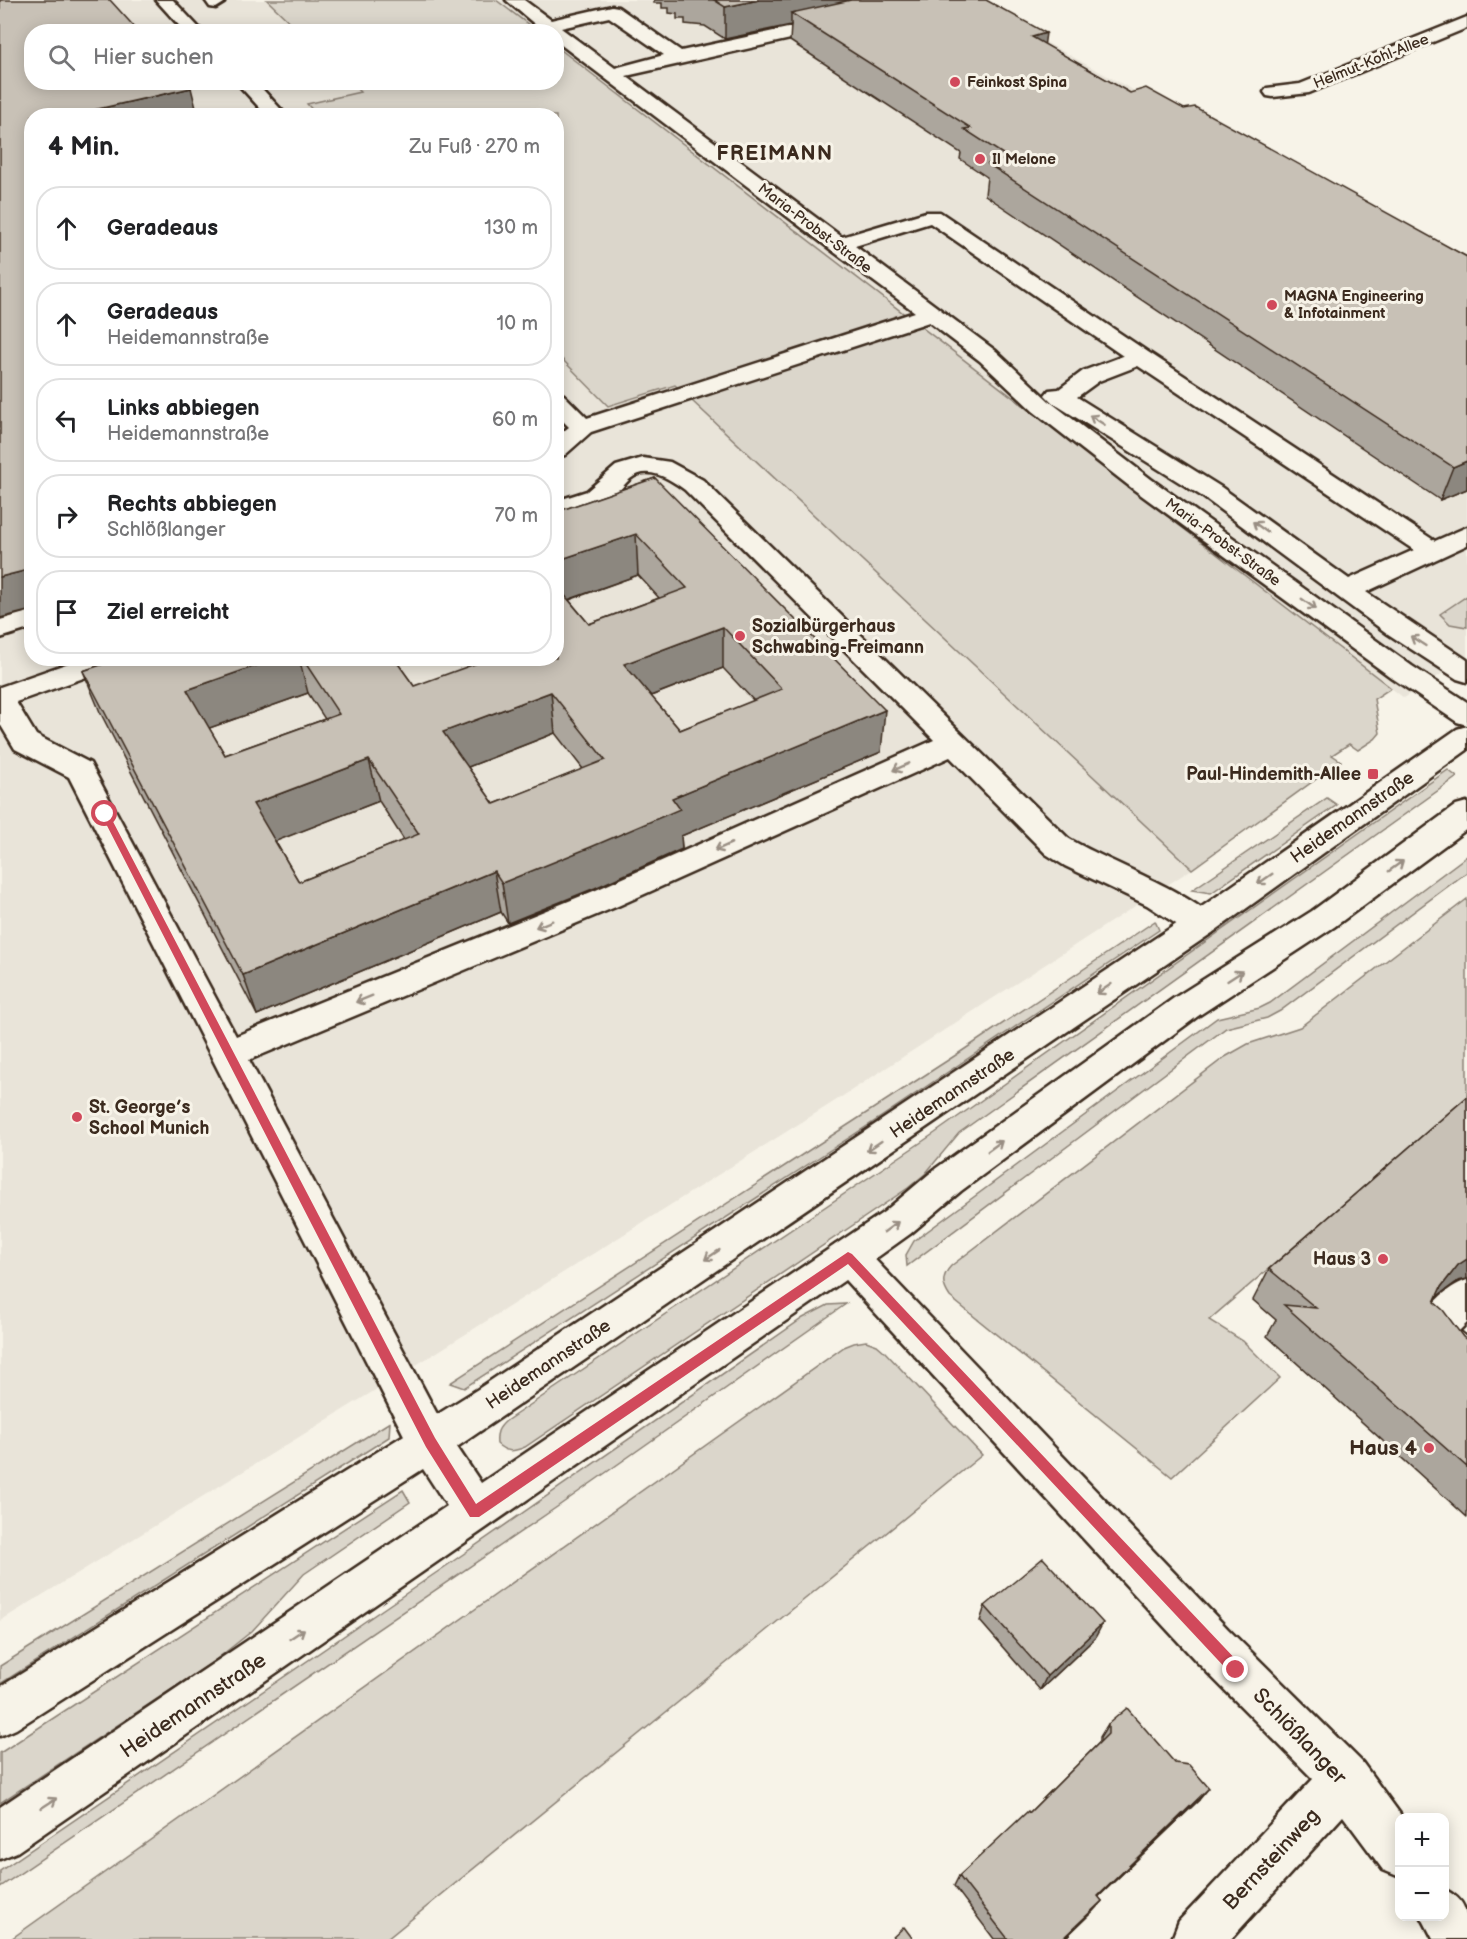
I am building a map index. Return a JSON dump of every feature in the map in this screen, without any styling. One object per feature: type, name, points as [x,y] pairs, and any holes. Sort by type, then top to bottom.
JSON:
[{"type":"street","points":[[164,0],[187,24]]},
{"type":"street","name":"Maria-Probst-Straße","points":[[514,0],[545,24]]},
{"type":"street","points":[[611,74],[678,57],[900,9],[912,4],[912,0]]},
{"type":"street","points":[[564,26],[612,11],[678,57]]},
{"type":"street","name":"Helmut-Kohl-Allee","points":[[1273,92],[1303,89],[1467,22]]},
{"type":"street","name":"Maria-Probst-Straße","points":[[564,38],[988,356],[1061,398],[1212,492],[1398,628],[1467,673]]},
{"type":"street","points":[[253,90],[270,108]]},
{"type":"street","points":[[837,245],[933,216],[1140,357],[1433,551]]},
{"type":"street","points":[[564,437],[572,424],[931,314]]},
{"type":"street","name":"Maria-Probst-Straße","points":[[988,356],[1041,406],[1142,484],[1402,672],[1467,715]]},
{"type":"street","points":[[1061,398],[1091,376],[1140,357]]},
{"type":"street","points":[[564,506],[602,494],[625,471],[638,467],[657,465],[677,473],[694,485],[1057,846],[1076,858],[1158,897],[1201,924]]},
{"type":"street","points":[[1347,590],[1467,535]]},
{"type":"street","points":[[0,629],[24,622]]},
{"type":"street","points":[[90,666],[0,698],[25,742],[80,770],[230,1054],[430,1443],[475,1512]]},
{"type":"street","name":"Heidemannstraße","points":[[0,1713],[430,1443],[1201,924],[1467,736]]},
{"type":"street","points":[[230,1054],[607,898],[954,743]]},
{"type":"street","name":"Heidemannstraße","points":[[0,1835],[897,1223],[948,1180],[1186,1008],[1323,920],[1467,813]]},
{"type":"street","name":"Schlößlanger","points":[[848,1257],[1212,1645],[1344,1779],[1395,1846]]},
{"type":"street","points":[[1467,1297],[1437,1327],[1445,1344],[1467,1363]]},
{"type":"street","name":"Bernsteinweg","points":[[1197,1939],[1344,1779]]},
{"type":"street","points":[[1449,1920],[1464,1939]]},
{"type":"shaded area","points":[[0,0],[267,0],[292,24],[24,24],[24,90],[359,90],[378,108],[24,108],[24,666],[564,666],[564,282],[1192,869],[832,1103],[434,1354],[0,1621]]},
{"type":"shaded area","points":[[267,0],[496,0],[528,24],[292,24]]},
{"type":"shaded area","points":[[496,0],[969,0],[1467,273],[1467,658],[1404,698],[564,52],[564,24],[528,24]]},
{"type":"shaded area","points":[[564,52],[1391,688],[1374,699],[1380,733],[1358,750],[1349,744],[1332,755],[1341,761],[1192,869],[675,385],[608,406],[564,361],[564,108],[311,108],[307,104],[360,92],[358,90],[564,90]]},
{"type":"shaded area","points":[[1467,596],[1467,627],[1450,624],[1440,614]]},
{"type":"shaded area","points":[[1448,770],[1457,777],[959,1133],[925,1174],[908,1188],[525,1447],[510,1451],[497,1444],[498,1431],[506,1421],[935,1133]]},
{"type":"shaded area","points":[[1327,798],[1337,805],[1211,893],[1192,890]]},
{"type":"shaded area","points":[[1467,856],[1467,872],[1280,1011],[1267,1018],[1226,1028],[907,1266],[906,1255],[914,1241],[1217,1018],[1260,1008],[1270,1003]]},
{"type":"shaded area","points":[[1467,899],[1467,1098],[1209,1320],[1243,1341],[1280,1378],[1172,1477],[950,1297],[945,1289],[944,1281],[945,1274],[951,1266],[1225,1057],[1248,1044],[1300,1027]]},
{"type":"shaded area","points":[[1155,921],[1159,930],[881,1117],[464,1388],[450,1383],[959,1053]]},
{"type":"shaded area","points":[[846,1304],[557,1507],[0,1887],[0,1871],[449,1564],[803,1318],[828,1305]]},
{"type":"shaded area","points":[[866,1341],[877,1345],[884,1351],[982,1455],[387,1939],[11,1939],[844,1347]]},
{"type":"shaded area","points":[[390,1422],[389,1437],[0,1684],[0,1666]]},
{"type":"shaded area","points":[[403,1490],[410,1502],[304,1574],[252,1631],[213,1662],[0,1803],[0,1753]]},
{"type":"building","points":[[0,0],[110,0],[132,24],[24,24],[24,90],[182,90],[103,108],[24,108],[24,571],[0,577]]},
{"type":"building","points":[[714,0],[759,0],[725,7]]},
{"type":"building","points":[[851,0],[986,0],[1046,33],[1032,37],[1130,93],[1146,88],[1184,109],[1195,107],[1467,257],[1467,461],[1453,467],[988,164],[1009,158],[964,129],[971,128],[791,13]]},
{"type":"building","points":[[655,478],[885,710],[672,798],[680,809],[591,847],[502,883],[494,871],[243,975],[83,671],[98,666],[255,666],[187,690],[225,755],[339,714],[307,666],[400,666],[414,686],[469,666],[564,666],[564,594],[589,624],[687,588],[636,534],[564,558],[564,509]],"holes":[[[723,627],[782,689],[680,730],[624,664]],[[551,692],[605,760],[494,804],[443,732]],[[369,760],[419,834],[299,882],[253,804]]]},
{"type":"building","points":[[1467,1097],[1467,1259],[1458,1265],[1441,1287],[1434,1302],[1467,1340],[1467,1467],[1284,1305],[1316,1308],[1269,1269]]},
{"type":"building","points":[[1043,1558],[1103,1623],[1047,1676],[985,1606]]},
{"type":"building","points":[[1127,1708],[1175,1763],[1189,1765],[1209,1788],[1098,1896],[1102,1901],[1062,1939],[1008,1939],[959,1876],[1028,1811],[1029,1813],[1108,1734],[1108,1724]]},
{"type":"building","points":[[904,1927],[913,1939],[891,1939]]},
{"type":"place","name":"Feinkost Spina","points":[[955,82]]},
{"type":"place","name":"Il Melone","points":[[980,159]]},
{"type":"place","name":"MAGNA Engineering & Infotainment","points":[[1272,305]]},
{"type":"place","name":"Sozialbürgerhaus Schwabing-Freimann","points":[[740,636]]},
{"type":"place","name":"Paul-Hindemith-Allee","points":[[1373,774]]},
{"type":"place","name":"St. George’s School Munich","points":[[77,1117]]},
{"type":"place","name":"Haus 3","points":[[1383,1259]]},
{"type":"place","name":"Haus 4","points":[[1429,1448]]},
{"type":"district","name":"FREIMANN","points":[[775,153]]},
{"type":"route","points":[[105,814],[430,1443],[475,1512],[848,1257],[1236,1670]]}]
